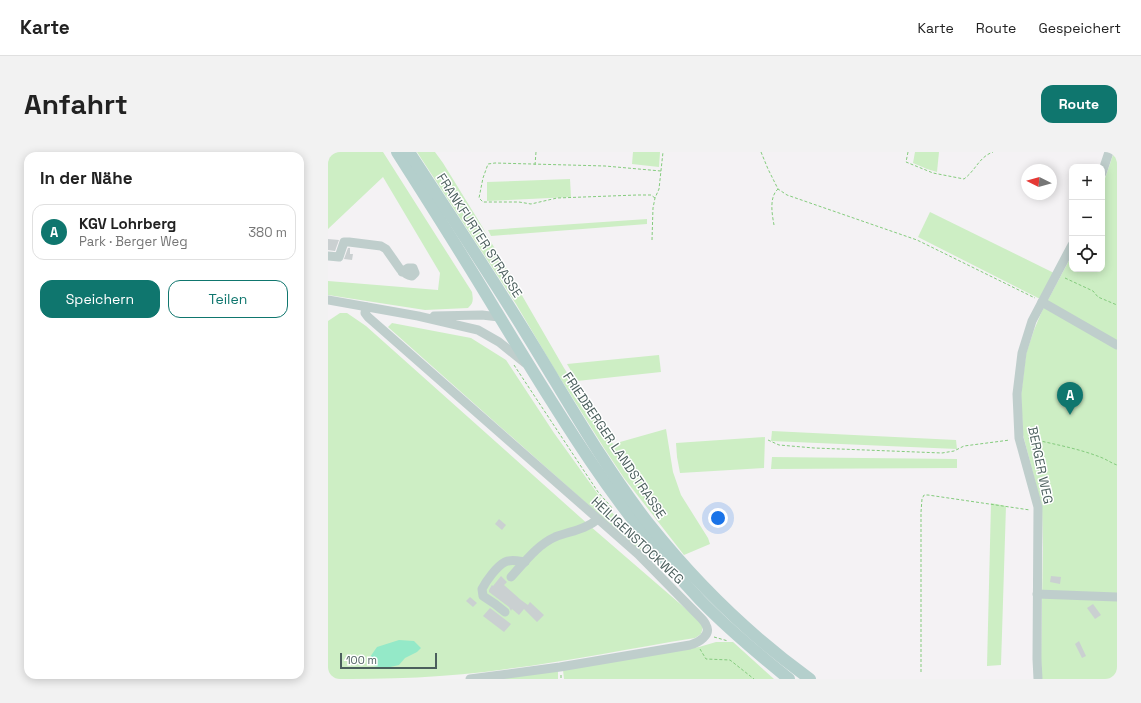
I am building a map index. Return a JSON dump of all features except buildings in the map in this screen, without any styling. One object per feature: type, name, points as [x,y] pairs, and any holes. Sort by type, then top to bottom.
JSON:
[{"type":"main road","name":"FRANKFURTER STRASSE","points":[[397,152],[499,317]]},
{"type":"main road","name":"FRANKFURTER STRASSE","points":[[410,152],[526,334]]},
{"type":"main road","points":[[499,317],[511,322],[526,334]]},
{"type":"main road","name":"FRIEDBERGER LANDSTRASSE","points":[[499,317],[529,367],[621,505],[642,532],[701,601],[752,649],[789,679]]},
{"type":"main road","name":"FRIEDBERGER LANDSTRASSE","points":[[526,334],[595,445],[629,496],[669,548],[688,571],[732,616],[756,637],[810,679]]},
{"type":"street","points":[[1105,164],[1109,152]]},
{"type":"street","points":[[328,256],[339,257],[344,242],[381,246],[386,249],[389,256],[402,272]]},
{"type":"street","name":"BERGER WEG","points":[[1038,679],[1038,507],[1019,439],[1017,394],[1022,353],[1032,321],[1069,251]]},
{"type":"street","name":"FRIEDBERGER LANDSTRASSE","points":[[328,300],[418,316],[483,332],[499,342],[529,367]]},
{"type":"street","points":[[1042,302],[1117,345]]},
{"type":"street","name":"HEILIGENSTOCKWEG","points":[[366,307],[365,313],[368,317],[638,554],[700,617],[708,629],[706,634]]},
{"type":"street","points":[[375,323],[380,310]]},
{"type":"street","name":"FRIEDBERGER LANDSTRASSE","points":[[418,316],[482,315],[499,317]]},
{"type":"street","points":[[511,577],[535,550],[554,538],[590,526],[598,519]]},
{"type":"street","points":[[505,612],[482,596],[484,584],[505,562],[513,560],[525,562]]},
{"type":"street","points":[[1037,594],[1117,597]]},
{"type":"street","points":[[470,679],[560,667],[696,643],[706,634]]},
{"type":"path","points":[[535,165],[536,152]]},
{"type":"path","points":[[652,240],[655,198],[659,189],[663,152]]},
{"type":"path","points":[[761,152],[778,189],[787,194],[917,240],[1042,302]]},
{"type":"path","points":[[908,152],[906,162],[940,175],[964,179],[972,172],[982,158],[993,152]]},
{"type":"path","points":[[655,198],[651,195],[637,195],[557,198],[531,204],[519,202],[484,202],[479,198],[483,178],[488,164],[605,166],[661,171]]},
{"type":"path","points":[[774,225],[772,211],[773,198],[774,192],[778,189]]},
{"type":"path","points":[[1056,277],[1066,279],[1093,291],[1098,297],[1117,305]]},
{"type":"path","points":[[511,361],[598,492],[613,510]]},
{"type":"path","points":[[768,440],[779,445],[814,448],[942,453],[954,451],[964,446],[1026,438],[1065,446],[1102,457],[1117,465]]},
{"type":"path","points":[[920,672],[921,512],[922,499],[924,495],[991,503],[1038,512]]},
{"type":"path","points":[[706,634],[727,641],[731,640]]},
{"type":"path","points":[[696,643],[706,659],[730,660],[754,679]]},
{"type":"shaded area","points":[[328,152],[383,152],[472,292],[472,303],[468,308],[425,310],[328,295],[328,281],[438,290],[440,273],[383,177],[328,229]]},
{"type":"shaded area","points":[[417,152],[435,152],[443,163],[480,223],[564,368],[613,444],[666,429],[673,472],[681,495],[708,538],[710,544],[684,555],[624,478],[555,370],[516,304]]},
{"type":"shaded area","points":[[633,152],[660,152],[659,167],[632,164]]},
{"type":"shaded area","points":[[915,152],[939,152],[937,172],[913,163]]},
{"type":"shaded area","points":[[1114,152],[1117,152],[1117,679],[1042,679],[1042,507],[1023,435],[1021,395],[1026,354],[1042,311],[1069,261],[1069,272],[1105,272],[1105,178]]},
{"type":"shaded area","points":[[570,179],[571,197],[487,201],[487,182]]},
{"type":"shaded area","points":[[930,212],[1054,273],[1040,299],[918,237]]},
{"type":"shaded area","points":[[647,219],[647,224],[491,236],[488,230]]},
{"type":"shaded area","points":[[340,313],[347,313],[366,326],[590,526],[700,621],[703,627],[701,634],[695,638],[485,672],[418,677],[328,679],[328,321]]},
{"type":"shaded area","points":[[392,323],[471,338],[506,360],[554,433],[605,504],[642,548],[639,550],[388,327]]},
{"type":"shaded area","points":[[659,355],[661,372],[577,381],[567,364]]},
{"type":"shaded area","points":[[772,431],[956,440],[957,449],[771,441]]},
{"type":"shaded area","points":[[765,437],[764,468],[680,473],[676,443]]},
{"type":"shaded area","points":[[772,457],[957,459],[957,468],[771,469]]},
{"type":"shaded area","points":[[991,503],[1006,506],[1001,665],[987,666]]},
{"type":"shaded area","points":[[399,640],[414,641],[421,648],[417,652],[405,658],[399,665],[386,668],[374,666],[370,657],[377,647]]},
{"type":"shaded area","points":[[716,642],[733,642],[774,679],[564,679],[563,670],[607,661],[699,647]]},
{"type":"shaded area","points":[[558,671],[558,679],[498,679]]},
{"type":"place","name":"KGV Lohrberg","points":[[1070,415]]}]
